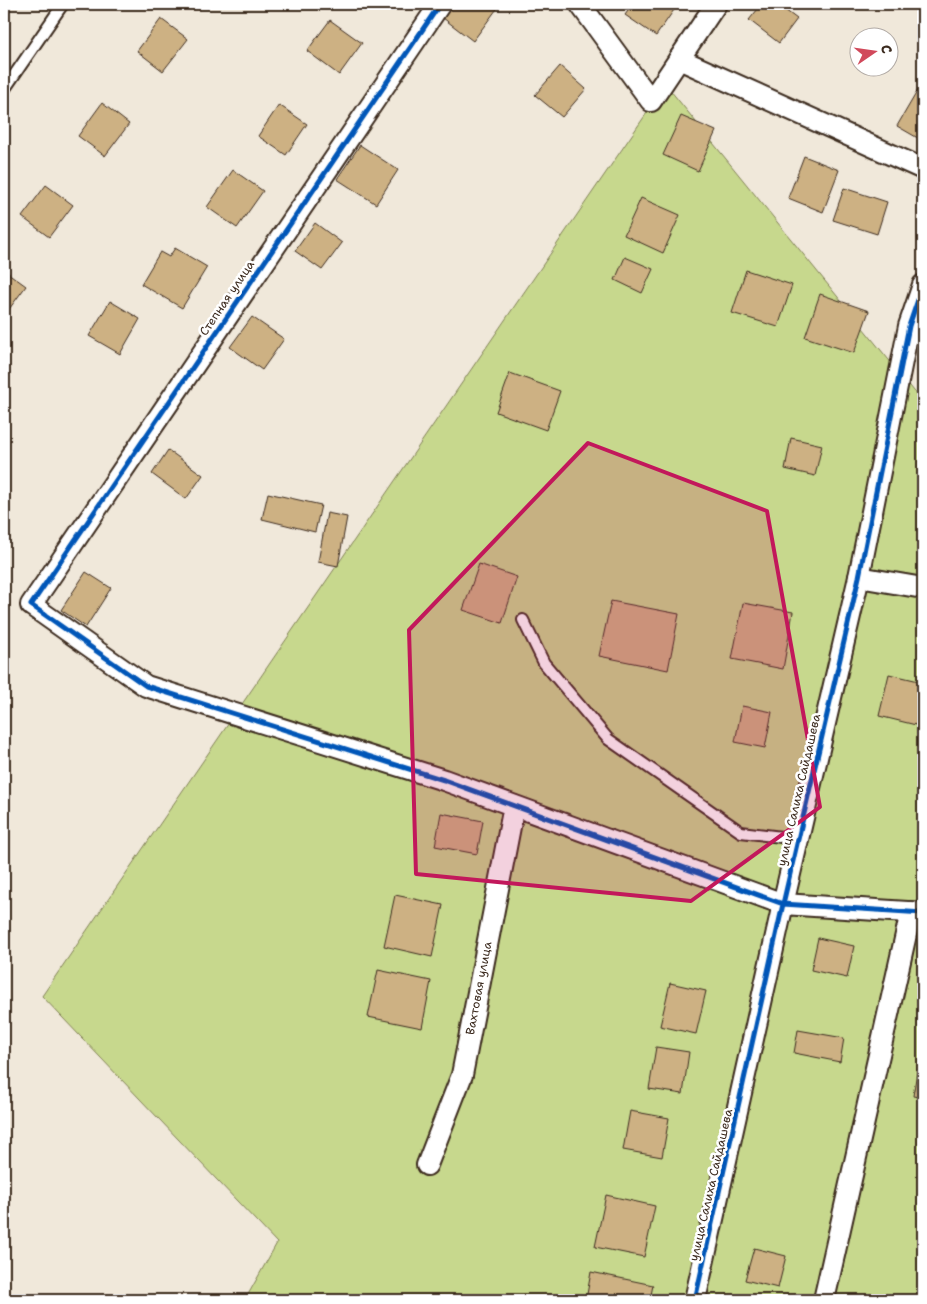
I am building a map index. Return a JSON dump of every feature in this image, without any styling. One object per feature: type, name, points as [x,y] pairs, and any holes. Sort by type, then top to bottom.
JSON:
[{"type":"street","name":"Степная улица","points":[[440,4],[31,604],[146,686],[444,780],[514,806]]},
{"type":"street","points":[[580,4],[651,101],[716,4]]},
{"type":"street","points":[[679,59],[923,169]]},
{"type":"street","name":"улица Салиха Сайдашева","points":[[695,1300],[783,904],[859,577],[909,326],[923,285]]},
{"type":"street","points":[[859,577],[923,588]]},
{"type":"street","points":[[514,806],[783,904],[917,913],[824,1300]]},
{"type":"street","name":"Вахтовая улица","points":[[427,1165],[462,1075],[514,806]]},
{"type":"lane","points":[[4,90],[63,4]]},
{"type":"lane","points":[[523,620],[544,662],[608,739],[741,832],[798,839]]},
{"type":"highlighted area","points":[[588,443],[767,511],[820,807],[691,901],[416,874],[409,630]]},
{"type":"green space","points":[[666,85],[923,402],[923,1300],[245,1300],[277,1243],[42,996]]},
{"type":"building","points":[[454,4],[496,4],[499,6],[473,41],[443,18]]},
{"type":"building","points":[[633,4],[678,4],[656,36],[625,15]]},
{"type":"building","points":[[762,4],[777,4],[797,19],[779,43],[749,20]]},
{"type":"building","points":[[161,19],[188,39],[163,71],[137,51]]},
{"type":"building","points":[[330,20],[362,43],[339,75],[307,51]]},
{"type":"building","points":[[560,66],[586,89],[562,117],[535,95]]},
{"type":"building","points":[[918,90],[923,93],[923,141],[897,126]]},
{"type":"building","points":[[102,103],[129,124],[105,156],[78,136]]},
{"type":"building","points":[[279,105],[307,124],[286,155],[258,136]]},
{"type":"building","points":[[681,116],[716,131],[698,171],[663,155]]},
{"type":"building","points":[[360,145],[398,170],[376,204],[337,179]]},
{"type":"building","points":[[804,156],[839,170],[823,212],[788,198]]},
{"type":"building","points":[[233,170],[263,191],[237,228],[207,207]]},
{"type":"building","points":[[46,185],[73,205],[49,237],[22,217]]},
{"type":"building","points":[[844,188],[887,202],[877,234],[833,220]]},
{"type":"building","points":[[641,198],[680,215],[663,253],[624,235]]},
{"type":"building","points":[[315,223],[342,243],[322,270],[295,251]]},
{"type":"building","points":[[175,248],[207,267],[182,308],[141,284],[160,252],[169,257]]},
{"type":"building","points":[[625,257],[653,269],[642,293],[615,280]]},
{"type":"building","points":[[4,270],[26,286],[4,316]]},
{"type":"building","points":[[746,270],[792,285],[778,327],[732,313]]},
{"type":"building","points":[[820,294],[869,311],[854,353],[805,337]]},
{"type":"building","points":[[110,301],[140,319],[120,354],[89,336]]},
{"type":"building","points":[[252,317],[284,339],[262,370],[230,347]]},
{"type":"building","points":[[510,373],[560,391],[546,430],[496,412]]},
{"type":"building","points":[[791,438],[822,445],[815,476],[785,469]]},
{"type":"building","points":[[168,450],[203,475],[186,499],[152,474]]},
{"type":"building","points":[[268,493],[321,505],[315,532],[262,519]]},
{"type":"building","points":[[327,513],[347,517],[338,566],[318,562]]},
{"type":"building","points":[[479,564],[517,577],[502,623],[463,610]]},
{"type":"building","points":[[86,572],[111,588],[86,627],[61,610]]},
{"type":"building","points":[[611,601],[679,614],[668,670],[599,656]]},
{"type":"building","points":[[743,603],[793,612],[783,669],[732,659]]},
{"type":"building","points":[[889,674],[923,682],[923,693],[916,725],[879,716]]},
{"type":"building","points":[[742,706],[772,712],[765,748],[735,742]]},
{"type":"building","points":[[441,813],[483,821],[477,854],[435,846]]},
{"type":"building","points":[[395,895],[443,905],[432,957],[384,946]]},
{"type":"building","points":[[818,938],[854,946],[847,978],[811,970]]},
{"type":"building","points":[[378,970],[431,981],[422,1028],[368,1017]]},
{"type":"building","points":[[670,983],[706,991],[696,1034],[660,1026]]},
{"type":"building","points":[[798,1030],[844,1038],[840,1062],[794,1053]]},
{"type":"building","points":[[656,1047],[689,1052],[683,1094],[649,1089]]},
{"type":"building","points":[[919,1060],[923,1060],[923,1098],[913,1096]]},
{"type":"building","points":[[630,1111],[669,1118],[662,1157],[623,1150]]},
{"type":"building","points":[[606,1195],[655,1206],[644,1257],[595,1247]]},
{"type":"building","points":[[754,1248],[786,1256],[778,1288],[745,1280]]},
{"type":"building","points":[[591,1272],[653,1285],[650,1300],[586,1300]]},
{"type":"cycle path","points":[[440,4],[31,605],[146,686],[444,780],[783,904],[923,913]]},
{"type":"cycle path","points":[[695,1300],[783,904],[859,577],[909,326],[923,285]]}]
